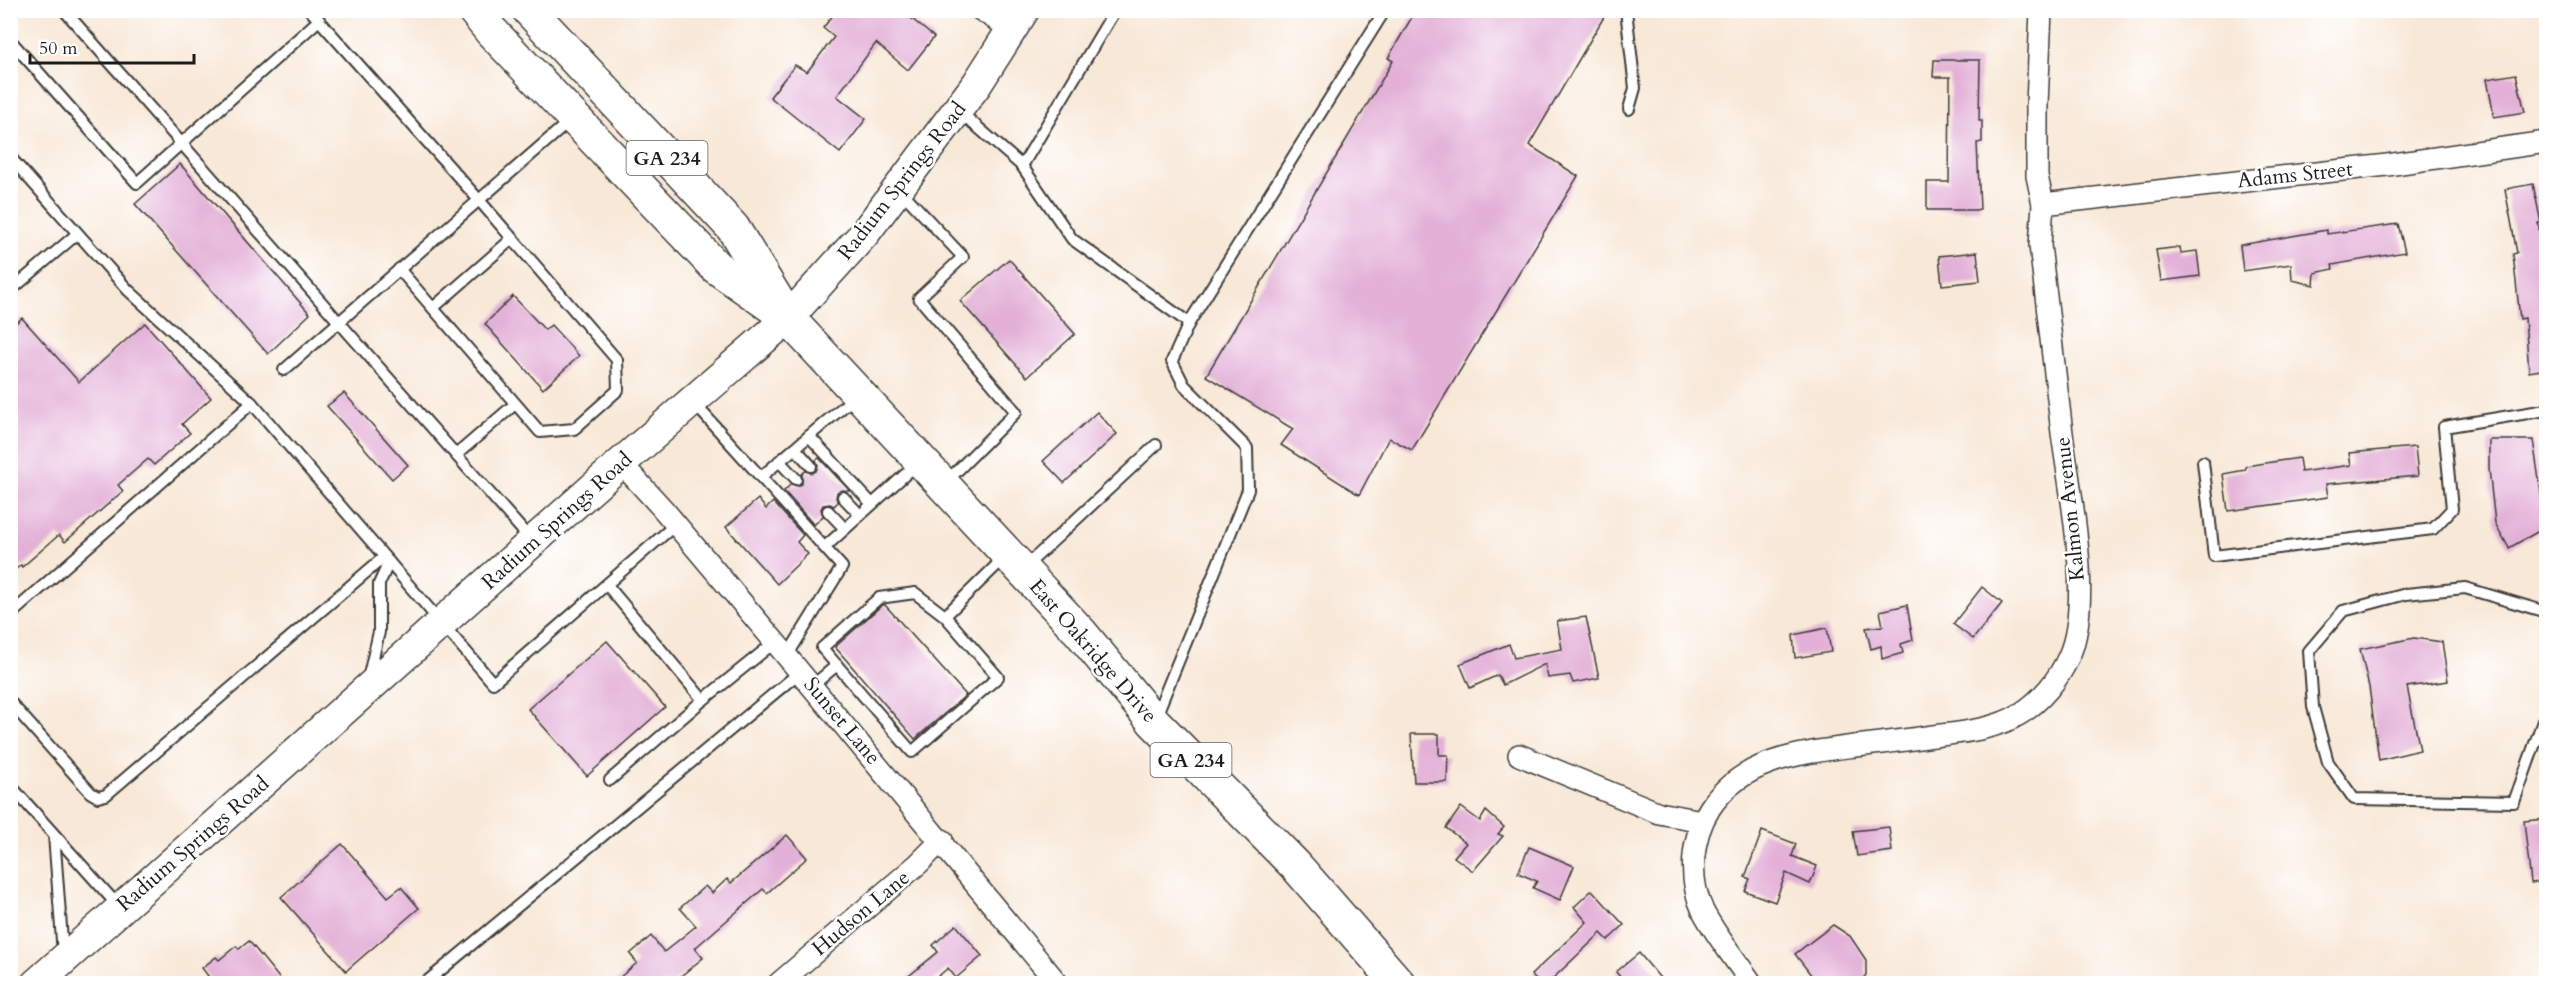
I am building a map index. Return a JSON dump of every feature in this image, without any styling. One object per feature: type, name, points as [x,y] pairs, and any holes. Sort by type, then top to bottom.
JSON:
[{"type":"main road","name":"East Oakridge Drive","points":[[474,10],[491,31],[716,267],[788,318]]},
{"type":"main road","name":"East Oakridge Drive","points":[[529,10],[734,228],[788,318],[1081,633],[1154,722],[1296,866],[1399,984]]},
{"type":"main road","name":"Radium Springs Road","points":[[50,975],[120,908],[621,463],[788,318],[864,234],[957,110],[1018,20]]},
{"type":"street","points":[[981,10],[1018,20]]},
{"type":"street","name":"Kalmon Avenue","points":[[1752,984],[1703,911],[1697,891],[1693,864],[1695,843],[1702,821],[1719,795],[1735,781],[1760,766],[1806,752],[1979,729],[2020,714],[2040,699],[2057,678],[2069,656],[2078,629],[2078,550],[2040,245],[2043,204],[2037,176],[2041,10]]},
{"type":"street","name":"Adams Street","points":[[2043,204],[2387,165],[2547,142]]},
{"type":"street","name":"Sunset Lane","points":[[621,463],[676,524],[942,840],[1058,984]]},
{"type":"street","points":[[1519,755],[1659,813],[1702,821]]},
{"type":"street","name":"Hudson Lane","points":[[778,984],[918,864],[942,840]]},
{"type":"lane","points":[[64,10],[533,543]]},
{"type":"lane","points":[[310,10],[480,200],[617,360],[618,390],[574,429],[540,432],[399,269]]},
{"type":"lane","points":[[1022,166],[1115,10]]},
{"type":"lane","points":[[1154,722],[1248,490],[1247,448],[1184,385],[1172,361],[1188,323],[1385,10]]},
{"type":"lane","points":[[1626,10],[1635,88],[1629,109]]},
{"type":"lane","points":[[10,40],[136,183],[319,20]]},
{"type":"lane","points":[[957,110],[1022,166],[1072,239],[1188,323]]},
{"type":"lane","points":[[284,370],[574,117]]},
{"type":"lane","points":[[10,157],[128,291],[252,403],[493,683],[676,524]]},
{"type":"lane","points":[[899,188],[963,257],[919,298],[1016,412],[943,485]]},
{"type":"lane","points":[[10,291],[77,234]]},
{"type":"lane","points":[[433,308],[513,238]]},
{"type":"lane","points":[[761,477],[858,394]]},
{"type":"lane","points":[[424,984],[794,664],[842,567],[693,401]]},
{"type":"lane","points":[[10,615],[252,403]]},
{"type":"lane","points":[[456,455],[515,404]]},
{"type":"lane","points":[[2203,462],[2214,555],[2433,529],[2452,509],[2444,427],[2547,410]]},
{"type":"lane","points":[[809,436],[873,504]]},
{"type":"lane","points":[[945,616],[1014,563],[1156,445]]},
{"type":"lane","points":[[795,448],[811,465]]},
{"type":"lane","points":[[779,461],[796,479]]},
{"type":"lane","points":[[825,548],[920,461]]},
{"type":"lane","points":[[843,497],[860,515]]},
{"type":"lane","points":[[828,511],[845,529]]},
{"type":"lane","points":[[365,692],[379,632],[379,584],[386,559]]},
{"type":"lane","points":[[10,702],[91,794],[98,797],[106,795],[386,559]]},
{"type":"lane","points":[[607,585],[703,700]]},
{"type":"lane","points":[[2547,612],[2465,588],[2406,594],[2343,611],[2309,651],[2313,707],[2328,762],[2354,799],[2514,802],[2543,721],[2547,719]]},
{"type":"lane","points":[[915,593],[945,616],[998,677],[912,752],[822,648],[879,598],[915,593]]},
{"type":"lane","points":[[610,780],[703,700],[794,664],[837,665]]},
{"type":"lane","points":[[10,785],[120,908]]},
{"type":"lane","points":[[50,975],[54,835]]},
{"type":"building","points":[[837,10],[901,10],[934,37],[908,70],[876,43],[837,96],[866,119],[840,153],[770,97],[795,65],[807,72],[834,37],[823,28]]},
{"type":"building","points":[[1416,10],[1608,10],[1529,145],[1578,176],[1412,450],[1389,438],[1359,495],[1281,445],[1293,429],[1206,376],[1393,61],[1388,58]]},
{"type":"building","points":[[1934,60],[1980,60],[1979,121],[1982,121],[1982,142],[1977,143],[1980,209],[1927,210],[1927,182],[1949,182],[1950,77],[1933,77]]},
{"type":"building","points":[[2516,74],[2525,112],[2494,117],[2487,79]]},
{"type":"building","points":[[180,164],[310,314],[268,354],[135,204]]},
{"type":"building","points":[[2533,184],[2547,267],[2547,369],[2529,372],[2525,318],[2520,319],[2513,254],[2517,253],[2505,189]]},
{"type":"building","points":[[2398,224],[2405,252],[2332,265],[2333,269],[2315,273],[2314,285],[2292,280],[2291,264],[2243,271],[2240,245],[2327,230],[2327,234]]},
{"type":"building","points":[[2180,247],[2181,253],[2197,251],[2200,276],[2161,281],[2156,250]]},
{"type":"building","points":[[1977,252],[1980,281],[1942,285],[1939,256]]},
{"type":"building","points":[[1009,259],[1075,334],[1027,377],[960,301]]},
{"type":"building","points":[[513,296],[545,330],[551,325],[579,356],[543,389],[485,324]]},
{"type":"building","points":[[22,318],[79,382],[145,323],[211,398],[182,424],[190,433],[154,465],[148,459],[118,485],[123,491],[65,542],[59,535],[22,567],[21,565],[10,574],[10,328]]},
{"type":"building","points":[[344,393],[408,465],[392,479],[327,406]]},
{"type":"building","points":[[1097,412],[1117,434],[1064,483],[1043,461]]},
{"type":"building","points":[[2489,440],[2533,440],[2546,527],[2509,548],[2495,523],[2489,469]]},
{"type":"building","points":[[2415,447],[2418,476],[2326,484],[2328,497],[2228,511],[2223,474],[2245,470],[2246,466],[2299,458],[2301,472],[2351,465],[2349,453]]},
{"type":"building","points":[[819,458],[850,491],[837,492],[838,502],[834,506],[823,505],[821,509],[823,516],[814,525],[784,491],[791,484],[797,486],[802,484],[802,474],[805,471],[812,473],[816,471],[818,465],[816,460]]},
{"type":"building","points":[[758,499],[766,509],[773,502],[803,535],[797,542],[808,554],[777,584],[726,527]]},
{"type":"building","points":[[1982,587],[2002,603],[1973,639],[1953,624]]},
{"type":"building","points":[[882,605],[885,605],[966,695],[915,739],[835,647]]},
{"type":"building","points":[[1907,605],[1913,640],[1901,644],[1903,653],[1882,659],[1881,646],[1871,649],[1866,628],[1883,626],[1880,611]]},
{"type":"building","points":[[1586,617],[1599,678],[1573,683],[1570,675],[1548,678],[1545,664],[1503,685],[1498,675],[1470,688],[1460,664],[1509,644],[1514,658],[1562,649],[1557,621]]},
{"type":"building","points":[[1827,628],[1831,652],[1795,658],[1793,635]]},
{"type":"building","points":[[2414,638],[2442,642],[2448,681],[2407,687],[2420,750],[2379,760],[2369,687],[2360,649]]},
{"type":"building","points":[[607,641],[665,707],[587,776],[528,709]]},
{"type":"building","points":[[1411,734],[1439,734],[1439,755],[1448,755],[1447,782],[1414,782]]},
{"type":"building","points":[[1461,807],[1480,821],[1486,811],[1504,827],[1498,834],[1503,836],[1473,871],[1454,857],[1466,843],[1446,828]]},
{"type":"building","points":[[2547,819],[2547,881],[2531,883],[2524,821]]},
{"type":"building","points":[[1889,827],[1892,851],[1857,856],[1853,831]]},
{"type":"building","points":[[1762,831],[1796,844],[1792,856],[1817,866],[1810,884],[1786,873],[1775,902],[1745,891],[1750,879],[1745,877]]},
{"type":"building","points":[[787,835],[807,858],[767,893],[763,889],[695,948],[703,958],[671,984],[612,984],[637,963],[630,954],[651,936],[664,952],[696,926],[680,908],[705,886],[712,893],[727,879],[731,883]]},
{"type":"building","points":[[342,844],[388,897],[401,887],[419,908],[346,971],[281,897]]},
{"type":"building","points":[[1529,847],[1574,866],[1560,900],[1533,888],[1537,881],[1518,873]]},
{"type":"building","points":[[1592,890],[1624,925],[1608,940],[1601,933],[1547,984],[1540,984],[1531,975],[1587,922],[1574,907]]},
{"type":"building","points":[[956,925],[982,956],[956,978],[948,968],[929,984],[899,984],[938,952],[933,945]]},
{"type":"building","points":[[1833,925],[1850,936],[1866,960],[1866,975],[1858,984],[1818,984],[1795,954]]},
{"type":"building","points":[[249,941],[284,984],[214,984],[202,968],[216,957],[219,960],[236,946],[239,949]]},
{"type":"building","points":[[1639,953],[1665,984],[1626,984],[1616,972]]}]
